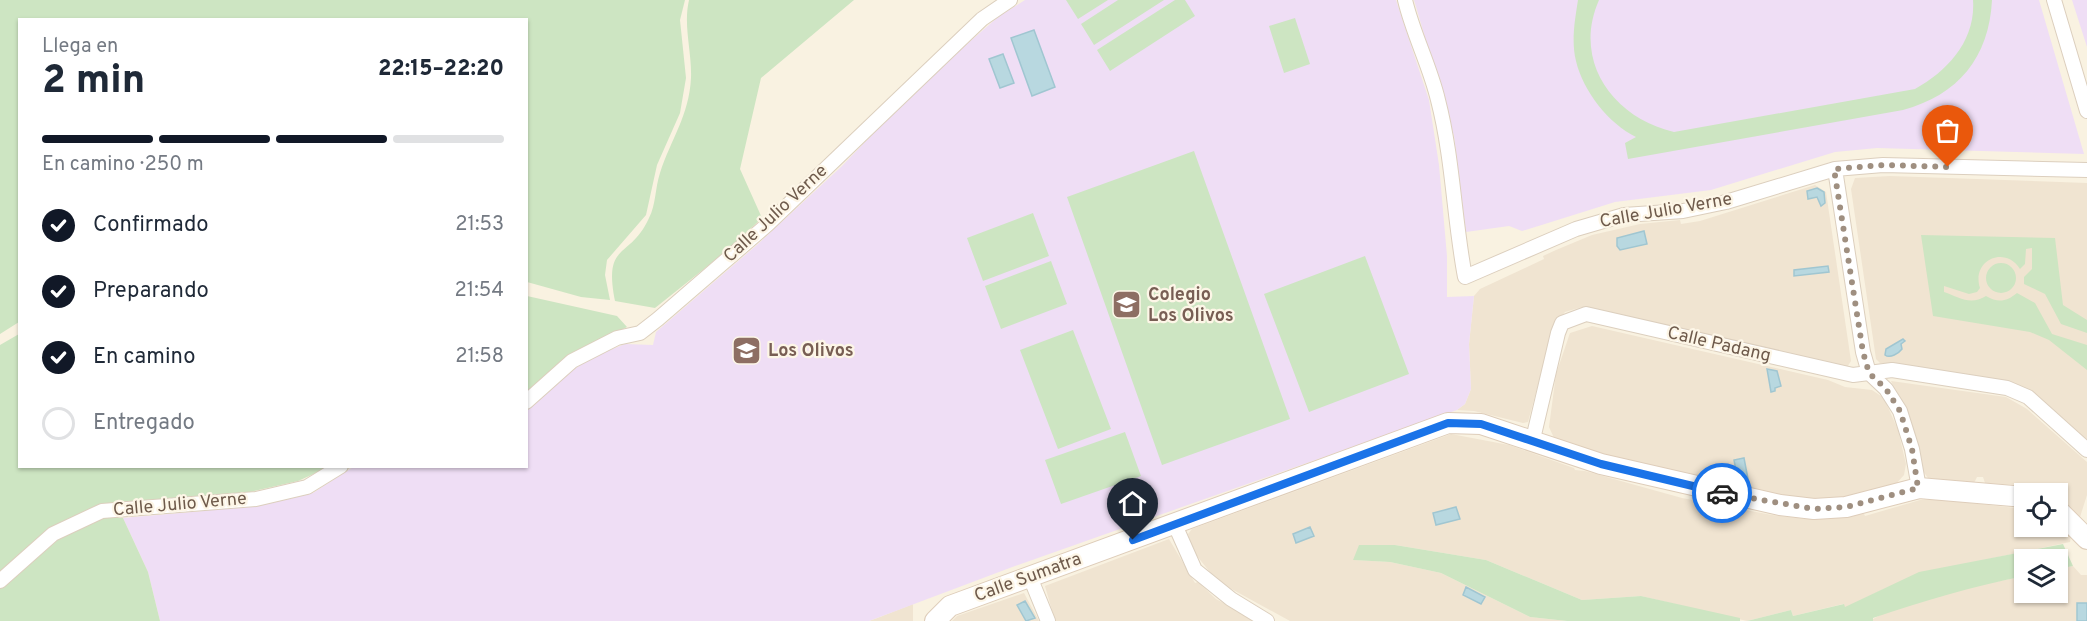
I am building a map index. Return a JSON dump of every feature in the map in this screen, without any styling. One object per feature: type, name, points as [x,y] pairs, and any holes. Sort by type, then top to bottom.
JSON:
[{"type":"street","name":"Calle Julio Verne","points":[[528,400],[572,361],[617,338],[640,333],[658,320],[768,224],[982,19],[1010,0]]},
{"type":"street","name":"Calle Julio Verne","points":[[1405,0],[1440,108],[1447,140],[1457,240],[1465,277],[1576,229],[1623,215],[1683,211],[1726,202],[1834,169],[1883,165],[2087,170]]},
{"type":"street","points":[[2054,0],[2087,111]]},
{"type":"street","points":[[1834,169],[1863,352],[1869,373],[1886,389],[1900,411],[1912,449],[1918,488]]},
{"type":"street","name":"Calle Padang","points":[[1533,439],[1562,323],[1586,314],[1853,375],[1869,373]]},
{"type":"street","points":[[1869,373],[1892,370],[2007,388],[2028,397],[2087,450]]},
{"type":"street","name":"Calle Sumatra","points":[[935,621],[950,606],[1448,423],[1481,424],[1533,439],[1601,464],[1780,505],[1814,509],[1846,507],[1918,488],[2014,496]]},
{"type":"street","name":"Calle Julio Verne","points":[[0,581],[53,534],[102,511],[256,499],[307,487],[338,468]]},
{"type":"street","points":[[2068,518],[2086,532]]},
{"type":"street","points":[[1175,525],[1195,570],[1231,599],[1268,621]]},
{"type":"street","points":[[1030,578],[1048,621]]},
{"type":"shaded area","name":"Colegio Los Olivos","points":[[1025,0],[1396,0],[1429,100],[1439,165],[1447,256],[1447,297],[1474,296],[1469,344],[1471,389],[1465,404],[1457,410],[1015,566],[869,621],[160,621],[148,572],[123,518],[203,511],[313,493],[351,468],[528,468],[528,410],[562,378],[590,358],[625,344],[653,345],[656,332],[758,244],[841,167],[919,86],[998,17]]},
{"type":"shaded area","points":[[1414,0],[2039,0],[2084,154],[1877,148],[1835,152],[1711,190],[1615,202],[1522,231],[1509,226],[1466,232],[1454,136]]},
{"type":"shaded area","points":[[2072,0],[2087,0],[2087,47]]},
{"type":"shaded area","points":[[1890,176],[2087,183],[2087,441],[2032,392],[2011,382],[1880,363],[1876,359],[1851,189],[1855,178]]},
{"type":"shaded area","points":[[1815,185],[1826,192],[1851,361],[1846,369],[1582,307],[1565,312],[1554,325],[1528,422],[1523,423],[1474,411],[1457,410],[1465,404],[1471,389],[1469,344],[1474,296],[1480,289],[1544,259],[1543,256],[1592,235],[1640,224],[1680,220],[1681,224],[1700,221]]},
{"type":"shaded area","points":[[1592,326],[1828,380],[1845,387],[1872,390],[1884,398],[1898,430],[1906,464],[1904,475],[1894,486],[1865,496],[1806,499],[1768,495],[1766,491],[1755,492],[1605,457],[1604,454],[1554,438],[1549,427],[1556,374],[1570,333]]},
{"type":"shaded area","points":[[1891,381],[2006,397],[2027,409],[2087,462],[2087,495],[2080,517],[2068,507],[2068,483],[2014,485],[1985,483],[1983,477],[1977,477],[1974,483],[1928,478],[1920,467],[1917,440]]},
{"type":"shaded area","points":[[1451,434],[1509,445],[1575,470],[1682,498],[1772,515],[1806,519],[1864,514],[1865,516],[1920,500],[1960,499],[1961,502],[2014,508],[2014,537],[2068,537],[2068,533],[2071,536],[2070,542],[2036,549],[2014,549],[2014,554],[1936,570],[1884,589],[1845,608],[1843,604],[1793,616],[1791,610],[1747,621],[1641,596],[1582,600],[1486,560],[1395,545],[1354,560],[1390,562],[1441,573],[1530,617],[1567,621],[1290,621],[1217,581],[1193,551],[1188,534],[1192,529]]},
{"type":"shaded area","points":[[1169,539],[1195,583],[1198,582],[1216,599],[1256,621],[1055,621],[1045,586]]},
{"type":"shaded area","points":[[2073,566],[2081,575],[2087,575],[2087,621],[1873,621],[1888,611],[1959,589],[2014,578],[2014,603],[2068,603],[2068,567]]},
{"type":"shaded area","points":[[1024,593],[1039,621],[952,621],[957,616]]},
{"type":"shaded area","points":[[913,604],[913,621],[869,621],[880,617]]},
{"type":"green space","points":[[0,0],[685,0],[680,20],[686,78],[680,113],[657,165],[646,215],[607,260],[605,275],[610,300],[581,297],[528,282],[528,18],[18,18],[18,323],[0,334]]},
{"type":"green space","points":[[689,0],[854,0],[761,78],[740,169],[762,218],[724,253],[655,308],[615,301],[612,282],[615,259],[642,231],[649,218],[660,173],[679,127],[690,92],[691,68],[687,29]]},
{"type":"green space","points":[[1066,0],[1108,0],[1078,19]]},
{"type":"green space","points":[[1118,0],[1164,0],[1094,45],[1081,24]]},
{"type":"green space","points":[[1175,0],[1185,0],[1195,16],[1110,71],[1097,50]]},
{"type":"green space","points":[[1578,0],[1599,0],[1592,23],[1591,44],[1595,65],[1604,84],[1616,100],[1633,114],[1652,125],[1674,132],[1915,89],[1938,73],[1958,53],[1970,28],[1973,0],[1992,0],[1985,40],[1967,71],[1940,95],[1922,103],[1903,110],[1628,159],[1625,143],[1636,137],[1616,124],[1598,105],[1579,72],[1574,46]]},
{"type":"green space","points":[[1295,18],[1310,64],[1284,73],[1269,26]]},
{"type":"green space","points":[[1194,151],[1290,419],[1162,465],[1067,197]]},
{"type":"green space","points":[[1033,213],[1049,256],[983,281],[967,238]]},
{"type":"green space","points":[[1921,235],[2055,238],[2063,305],[2087,320],[2087,333],[2061,324],[2045,294],[2024,284],[2024,277],[2032,269],[2032,248],[2026,249],[2025,264],[2020,269],[2006,258],[1998,257],[1985,263],[1980,270],[1980,288],[1977,292],[1969,294],[1944,286],[1944,292],[1970,300],[1986,296],[1994,300],[2002,300],[2017,293],[2035,303],[2052,334],[2087,345],[2087,370],[2049,340],[2030,332],[1933,316]]},
{"type":"green space","points":[[1365,256],[1409,374],[1309,412],[1264,294]]},
{"type":"green space","points":[[1051,261],[1067,304],[1001,329],[985,286]]},
{"type":"green space","points":[[2001,263],[2007,264],[2015,272],[2015,284],[2007,292],[2001,293],[1995,292],[1987,284],[1986,278],[1987,272],[1995,264]]},
{"type":"green space","points":[[528,296],[617,316],[627,327],[566,359],[528,391]]},
{"type":"green space","points":[[1073,330],[1111,429],[1058,449],[1020,350]]},
{"type":"green space","points":[[18,335],[18,468],[327,468],[298,481],[241,494],[99,506],[0,574],[0,345]]},
{"type":"green space","points":[[1125,432],[1141,476],[1061,504],[1045,460]]},
{"type":"green space","points":[[107,516],[123,518],[148,572],[160,621],[0,621],[0,587],[57,537]]},
{"type":"green space","points":[[2063,544],[2065,549],[2037,549]]},
{"type":"green space","points":[[1359,545],[1395,545],[1486,560],[1582,600],[1641,596],[1740,618],[1740,621],[1567,621],[1530,617],[1441,573],[1390,562],[1353,560]]},
{"type":"green space","points":[[2014,554],[2014,578],[1929,600],[1873,618],[1873,621],[1747,621],[1791,610],[1793,616],[1844,604],[1845,607],[1919,572]]},
{"type":"green space","points":[[2068,555],[2073,566],[2068,567]]},
{"type":"water","points":[[1034,30],[1055,87],[1032,96],[1011,38]]},
{"type":"water","points":[[1003,54],[1014,83],[1000,88],[989,59]]},
{"type":"water","points":[[1817,188],[1824,192],[1825,203],[1821,206],[1817,197],[1808,199],[1807,191]]},
{"type":"water","points":[[1644,231],[1647,244],[1620,250],[1617,246],[1617,238]]},
{"type":"water","points":[[1828,266],[1829,272],[1794,276],[1794,270]]},
{"type":"water","points":[[1903,339],[1905,341],[1901,344],[1901,351],[1892,356],[1885,355],[1886,349]]},
{"type":"water","points":[[1767,369],[1777,371],[1781,386],[1775,388],[1775,391],[1771,392]]},
{"type":"water","points":[[1744,458],[1748,479],[1738,481],[1734,460]]},
{"type":"water","points":[[1456,507],[1460,519],[1436,525],[1433,513]]},
{"type":"water","points":[[1310,527],[1314,536],[1296,543],[1293,534]]},
{"type":"water","points":[[1466,587],[1485,597],[1481,604],[1463,595]]},
{"type":"water","points":[[1025,601],[1035,618],[1026,621],[1017,605]]},
{"type":"water","points":[[2077,603],[2087,603],[2087,621],[2077,621]]},
{"type":"way so far","points":[[1722,493],[1780,505],[1814,509],[1846,507],[1918,488],[1912,449],[1900,411],[1886,389],[1869,373],[1863,352],[1834,169],[1883,165],[1948,167]]},
{"type":"place","name":"Colegio Los Olivos","points":[[1127,305]]},
{"type":"place","name":"Los Olivos","points":[[747,351]]},
{"type":"route","points":[[1133,540],[1448,423],[1481,424],[1533,439],[1601,464],[1722,493]]}]
